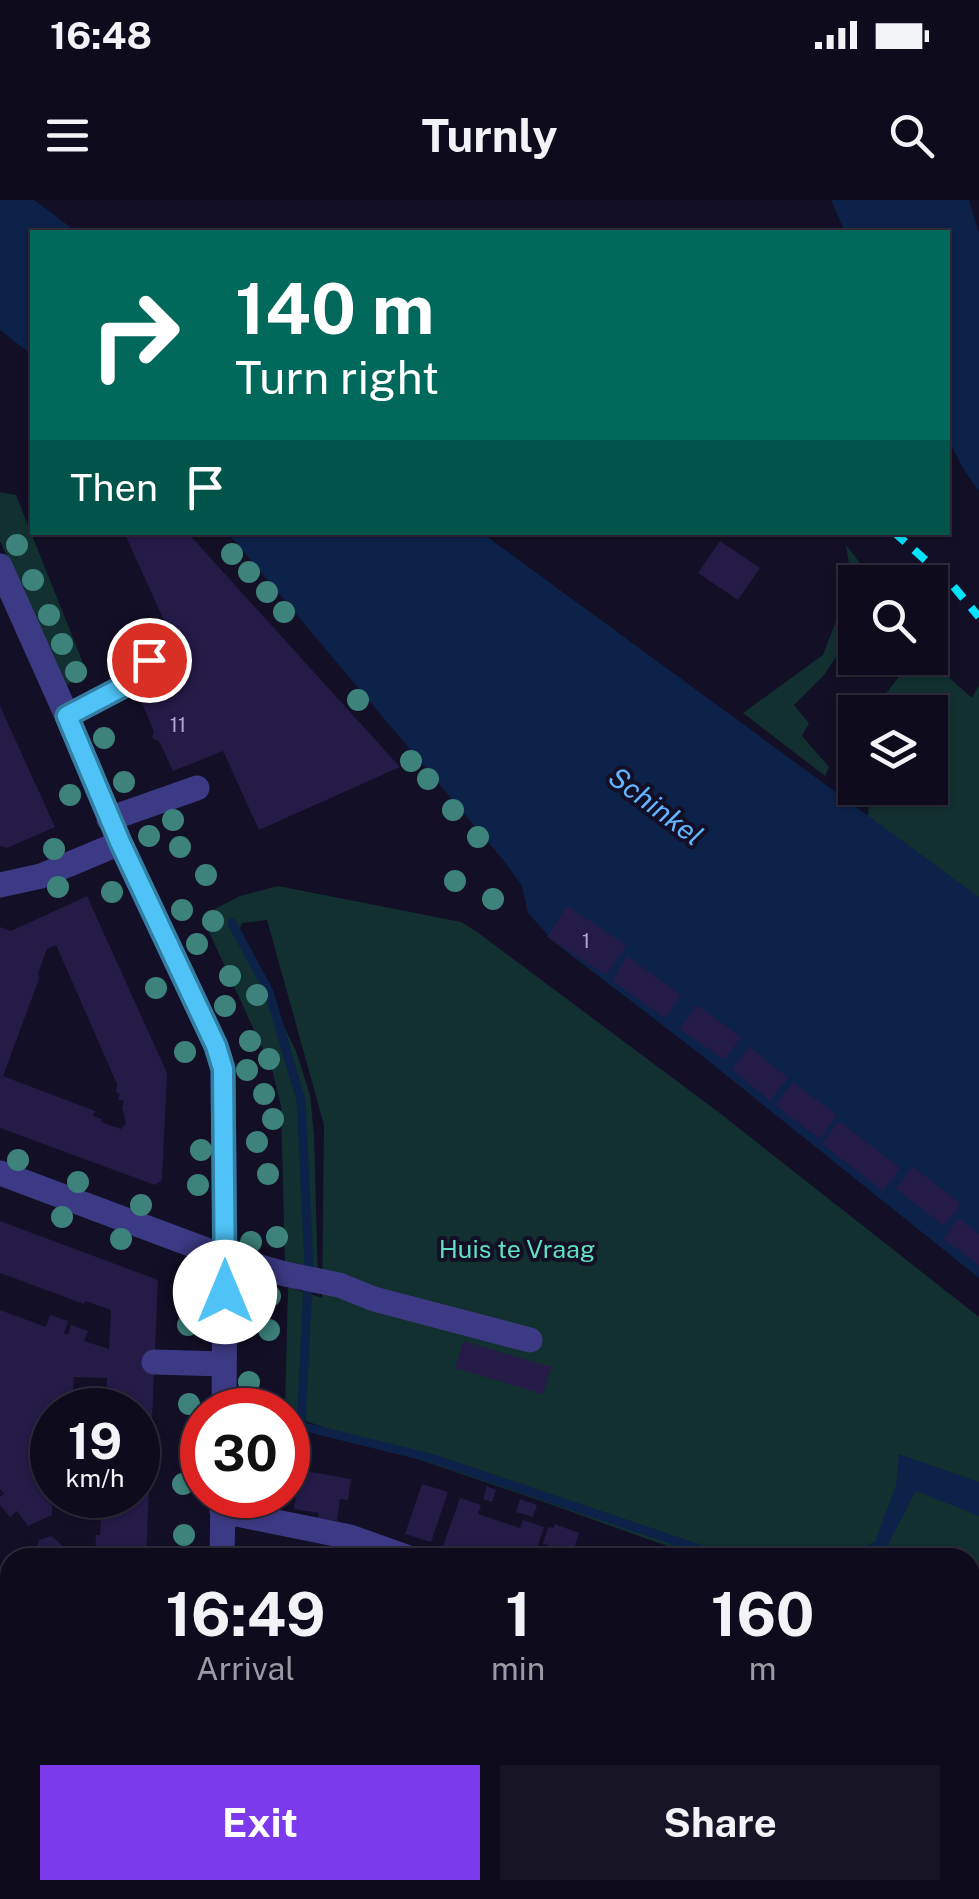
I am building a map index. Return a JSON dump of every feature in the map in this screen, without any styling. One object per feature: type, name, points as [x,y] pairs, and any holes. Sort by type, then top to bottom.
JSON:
[{"type":"street","points":[[0,566],[223,1069],[224,1388]]},
{"type":"street","points":[[67,716],[126,685],[149,660]]},
{"type":"street","points":[[0,885],[41,876],[197,788]]},
{"type":"street","points":[[0,1172],[226,1257],[530,1340]]},
{"type":"street","points":[[154,1362],[224,1364]]},
{"type":"street","points":[[222,1518],[222,1548]]},
{"type":"street","points":[[280,1518],[382,1548]]},
{"type":"green space","points":[[0,492],[16,495],[87,673],[67,685],[0,541]]},
{"type":"green space","points":[[846,545],[861,565],[849,565]]},
{"type":"green space","points":[[838,616],[838,654],[824,675],[794,705],[809,723],[802,736],[829,767],[825,776],[743,713],[823,655]]},
{"type":"green space","points":[[900,675],[946,675],[972,698],[979,685],[979,916],[867,829],[869,805],[948,805],[948,695],[885,695]]},
{"type":"green space","name":"Huis te Vraag","points":[[278,886],[461,922],[717,1111],[979,1317],[979,1548],[673,1548],[310,1422],[310,1388],[286,1388],[288,1287],[322,1298],[324,1125],[267,920],[242,923],[238,933],[296,1051],[310,1095],[318,1279],[285,1267],[281,1106],[272,1069],[204,921],[205,914],[240,896]]},
{"type":"water","points":[[0,200],[34,200],[74,230],[30,230],[30,353],[0,330]]},
{"type":"water","points":[[831,200],[969,200],[979,233],[979,491],[950,444],[950,230],[844,230]]},
{"type":"water","name":"Schinkel","points":[[230,535],[485,535],[838,794],[838,805],[853,805],[979,897],[979,1278],[554,942],[528,913],[522,886]]},
{"type":"water","points":[[899,1454],[979,1482],[979,1516],[916,1491],[886,1548],[875,1548],[896,1485]]},
{"type":"building","points":[[125,535],[190,535],[400,767],[259,830],[223,751],[173,771],[159,741],[152,738],[154,731],[141,701],[189,676]]},
{"type":"building","points":[[720,541],[760,568],[738,600],[698,573]]},
{"type":"building","points":[[0,706],[55,827],[7,848],[0,846]]},
{"type":"building","points":[[87,896],[167,1073],[162,1180],[155,1185],[0,1128],[0,927],[11,931]],"holes":[[[56,945],[117,1084],[126,1123],[121,1129],[101,1122],[93,1116],[95,1111],[3,1076],[47,949]]]},
{"type":"building","points":[[567,906],[626,945],[606,975],[547,937]]},
{"type":"building","points":[[627,956],[681,995],[665,1018],[612,981]]},
{"type":"building","points":[[697,1005],[741,1037],[724,1060],[680,1029]]},
{"type":"building","points":[[750,1047],[788,1078],[770,1101],[732,1069]]},
{"type":"building","points":[[793,1082],[837,1115],[820,1139],[775,1105]]},
{"type":"building","points":[[839,1121],[900,1168],[883,1191],[822,1144]]},
{"type":"building","points":[[913,1167],[961,1204],[944,1226],[896,1189]]},
{"type":"building","points":[[959,1218],[979,1234],[979,1265],[943,1239]]},
{"type":"building","points":[[0,1221],[158,1280],[153,1388],[107,1388],[107,1378],[74,1377],[73,1388],[30,1388],[30,1518],[45,1518],[28,1526],[17,1511],[10,1517],[0,1505],[4,1494],[0,1489],[0,1310],[46,1327],[50,1315],[68,1321],[64,1333],[68,1335],[71,1325],[88,1331],[84,1341],[109,1349],[111,1310],[85,1301],[84,1304],[0,1273]]},
{"type":"building","points":[[463,1341],[552,1367],[543,1394],[455,1368]]},
{"type":"building","points":[[310,1472],[351,1479],[348,1500],[340,1499],[337,1521],[318,1518],[319,1513],[310,1512]]},
{"type":"building","points":[[422,1484],[448,1492],[431,1542],[405,1534]]},
{"type":"building","points":[[487,1486],[496,1490],[492,1502],[483,1499]]},
{"type":"building","points":[[460,1498],[481,1505],[478,1514],[520,1528],[523,1520],[544,1527],[537,1548],[443,1546]]},
{"type":"building","points":[[520,1499],[537,1505],[533,1517],[516,1512]]},
{"type":"building","points":[[101,1518],[148,1518],[146,1548],[95,1548],[96,1535],[100,1535]]},
{"type":"building","points":[[555,1524],[579,1533],[575,1546],[581,1548],[547,1548],[543,1544],[548,1527]]},
{"type":"building","points":[[51,1536],[61,1544],[60,1548],[37,1548],[39,1540]]},
{"type":"waterway","points":[[232,923],[269,992],[301,1100],[309,1265],[301,1426],[431,1458],[696,1548]]},
{"type":"railway","points":[[897,535],[949,581],[979,617]]},
{"type":"route","points":[[149,660],[126,685],[67,716],[223,1069],[225,1292]]}]
